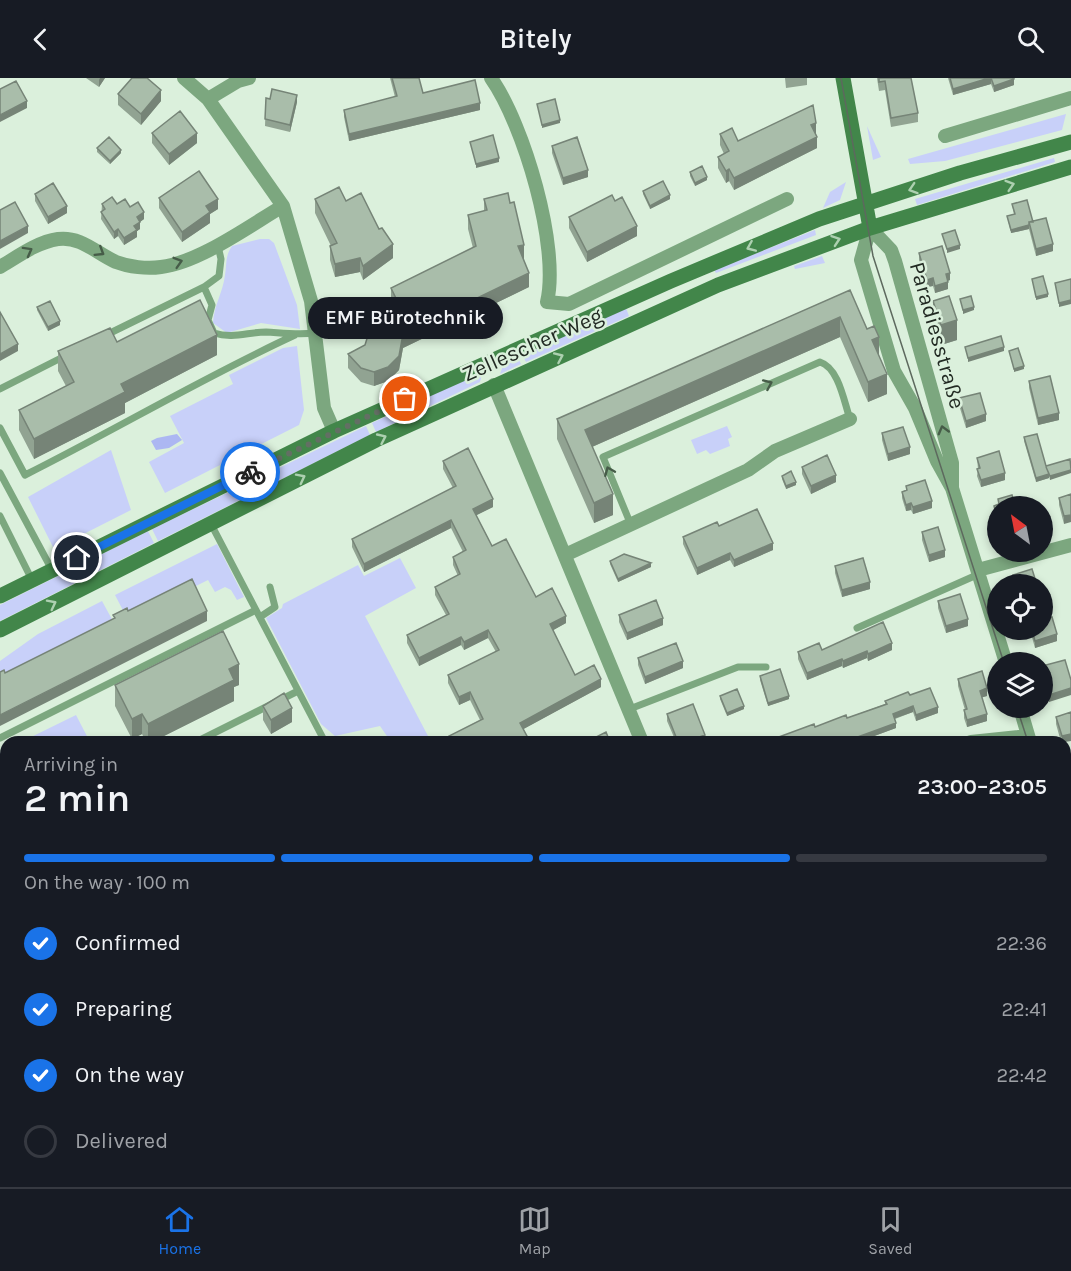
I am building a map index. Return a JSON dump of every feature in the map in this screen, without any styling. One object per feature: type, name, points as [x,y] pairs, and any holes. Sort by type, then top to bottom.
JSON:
[{"type":"main road","points":[[843,78],[870,228]]},
{"type":"main road","name":"Zellescher Weg","points":[[0,596],[334,431],[671,281],[819,219],[960,173],[1071,142]]},
{"type":"main road","name":"Zellescher Weg","points":[[0,630],[376,440],[718,285],[870,228],[1071,167]]},
{"type":"street","points":[[184,78],[208,99],[283,206],[311,301],[324,408],[334,431]]},
{"type":"street","points":[[208,99],[238,81],[249,78]]},
{"type":"street","name":"Zellescher Weg","points":[[491,78],[499,88],[527,156],[539,202],[550,260],[551,282],[547,302],[569,304],[787,199]]},
{"type":"street","points":[[945,136],[1071,98]]},
{"type":"street","points":[[0,267],[36,246],[58,239],[87,243],[116,262],[141,268],[162,267],[187,260],[283,206]]},
{"type":"street","name":"Paradiesstraße","points":[[870,228],[891,250],[952,463],[952,488]]},
{"type":"street","name":"Paradiesstraße","points":[[870,228],[861,260],[894,370],[915,408],[937,461],[952,488],[1003,652]]},
{"type":"street","points":[[494,385],[639,736]]},
{"type":"street","points":[[566,555],[748,470],[775,451],[850,419]]},
{"type":"street","points":[[979,572],[1071,545]]},
{"type":"street","points":[[1023,718],[1028,736]]},
{"type":"lane","points":[[92,342],[204,287],[219,276],[221,260],[215,245]]},
{"type":"lane","points":[[204,287],[212,305],[208,320],[214,333],[227,337],[265,332],[295,335],[315,333]]},
{"type":"lane","points":[[0,428],[25,475],[113,431],[231,365],[295,335]]},
{"type":"lane","points":[[0,389],[76,350]]},
{"type":"lane","points":[[631,525],[603,457],[820,362],[828,365],[833,372],[850,419]]},
{"type":"lane","points":[[0,473],[52,570]]},
{"type":"lane","points":[[0,516],[32,580]]},
{"type":"lane","points":[[211,524],[322,736]]},
{"type":"lane","points":[[856,628],[979,572]]},
{"type":"lane","points":[[4,736],[258,613],[275,607],[270,587]]},
{"type":"lane","points":[[627,710],[738,667],[766,667]]},
{"type":"lane","points":[[208,736],[298,691]]},
{"type":"shaded area","points":[[1066,114],[1062,130],[945,161],[910,164],[908,159]]},
{"type":"shaded area","points":[[867,126],[881,157],[873,160]]},
{"type":"shaded area","points":[[1054,158],[1055,162],[917,205],[915,199]]},
{"type":"shaded area","points":[[846,182],[840,200],[823,208],[830,192]]},
{"type":"shaded area","points":[[815,230],[816,235],[716,273],[714,270]]},
{"type":"shaded area","points":[[269,239],[274,243],[297,305],[300,329],[261,323],[227,333],[213,323],[224,281],[228,253],[232,246]]},
{"type":"shaded area","points":[[822,256],[825,263],[795,269],[794,266]]},
{"type":"shaded area","points":[[626,308],[629,316],[526,362],[522,354]]},
{"type":"shaded area","points":[[297,346],[304,410],[299,425],[165,493],[149,462],[184,443],[170,416],[233,384],[229,375],[283,348]]},
{"type":"shaded area","points":[[517,356],[521,364],[500,374],[504,363]]},
{"type":"shaded area","points":[[483,371],[480,382],[376,432],[372,423]]},
{"type":"shaded area","points":[[366,426],[370,435],[158,541],[152,529]]},
{"type":"shaded area","points":[[727,426],[732,437],[728,439],[730,446],[710,454],[706,450],[697,454],[691,440]]},
{"type":"shaded area","points":[[177,434],[182,440],[169,448],[156,450],[151,441],[157,438]]},
{"type":"shaded area","points":[[111,450],[131,510],[54,549],[28,497]]},
{"type":"shaded area","points":[[148,531],[154,543],[0,621],[0,605]]},
{"type":"shaded area","points":[[217,544],[244,597],[237,600],[231,590],[225,587],[215,592],[208,580],[128,620],[115,595]]},
{"type":"shaded area","points":[[400,558],[416,588],[365,616],[428,736],[387,736],[380,726],[335,736],[321,724],[266,618],[282,608],[283,604],[358,565],[364,576]]},
{"type":"shaded area","points":[[102,601],[114,623],[6,682],[0,674],[0,661],[38,634]]},
{"type":"shaded area","points":[[76,715],[87,736],[33,736]]},
{"type":"building","points":[[132,78],[147,78],[161,90],[141,114],[118,94]]},
{"type":"building","points":[[392,78],[419,78],[423,93],[475,80],[480,103],[349,134],[344,110],[397,96]]},
{"type":"building","points":[[879,78],[911,78],[918,113],[891,118],[885,81],[879,82]]},
{"type":"building","points":[[950,78],[989,78],[953,89]]},
{"type":"building","points":[[991,78],[1014,78],[1014,79],[994,86]]},
{"type":"building","points":[[16,81],[27,101],[0,115],[0,89]]},
{"type":"building","points":[[272,89],[297,95],[290,125],[265,119],[266,98],[270,99]]},
{"type":"building","points":[[555,99],[560,120],[542,125],[537,104]]},
{"type":"building","points":[[813,105],[816,123],[811,125],[817,137],[734,178],[729,169],[726,171],[718,157],[729,151],[720,134],[732,128],[738,141]]},
{"type":"building","points":[[180,111],[197,133],[169,154],[152,133]]},
{"type":"building","points":[[493,135],[499,158],[476,164],[470,142]]},
{"type":"building","points":[[109,137],[121,150],[110,161],[97,148]]},
{"type":"building","points":[[577,137],[588,170],[563,178],[552,146]]},
{"type":"building","points":[[702,166],[707,177],[695,183],[690,172]]},
{"type":"building","points":[[199,171],[218,199],[206,206],[210,212],[182,232],[159,198]]},
{"type":"building","points":[[663,181],[670,195],[650,206],[643,191]]},
{"type":"building","points":[[53,183],[67,206],[48,217],[35,194]]},
{"type":"building","points":[[339,187],[346,201],[361,193],[379,229],[382,228],[393,244],[363,266],[360,258],[335,264],[330,246],[337,243],[315,199]]},
{"type":"building","points":[[508,193],[510,203],[514,202],[524,245],[518,246],[529,273],[403,334],[399,356],[388,367],[374,372],[361,368],[348,354],[365,345],[369,332],[404,315],[391,288],[476,246],[468,215],[487,210],[484,199]]},
{"type":"building","points":[[612,195],[615,201],[622,197],[637,226],[587,252],[569,217]]},
{"type":"building","points":[[112,197],[117,204],[125,199],[130,207],[138,202],[144,212],[137,217],[140,222],[134,226],[137,230],[124,238],[118,229],[114,232],[101,212],[105,209],[102,204]]},
{"type":"building","points":[[1027,200],[1033,222],[1011,230],[1007,216],[1015,214],[1012,204]]},
{"type":"building","points":[[15,202],[28,226],[0,241],[0,210]]},
{"type":"building","points":[[1046,218],[1053,244],[1036,249],[1029,222]]},
{"type":"building","points":[[955,230],[960,245],[947,249],[942,234]]},
{"type":"building","points":[[942,246],[950,273],[946,274],[948,282],[935,286],[933,278],[927,280],[919,253]]},
{"type":"building","points":[[1043,276],[1048,294],[1036,297],[1032,279]]},
{"type":"building","points":[[1071,279],[1071,300],[1059,303],[1055,283]]},
{"type":"building","points":[[850,290],[867,329],[874,326],[879,337],[872,340],[887,374],[868,382],[840,317],[585,430],[613,494],[594,503],[557,419]]},
{"type":"building","points":[[949,296],[957,320],[941,325],[933,301]]},
{"type":"building","points":[[971,296],[974,307],[963,310],[960,299]]},
{"type":"building","points":[[200,300],[217,335],[121,384],[125,392],[34,439],[19,410],[74,382],[58,351],[110,328],[117,342]]},
{"type":"building","points":[[50,301],[60,321],[48,327],[37,307]]},
{"type":"building","points":[[345,305],[356,327],[344,333],[333,311]]},
{"type":"building","points":[[0,312],[18,344],[0,354]]},
{"type":"building","points":[[1001,336],[1004,347],[968,358],[965,347]]},
{"type":"building","points":[[1018,348],[1024,366],[1014,369],[1009,351]]},
{"type":"building","points":[[1050,376],[1059,413],[1038,418],[1029,381]]},
{"type":"building","points":[[980,393],[986,414],[966,421],[959,398]]},
{"type":"building","points":[[903,427],[910,447],[888,454],[882,433]]},
{"type":"building","points":[[1037,434],[1046,466],[1070,459],[1071,470],[1050,476],[1046,467],[1049,474],[1036,478],[1024,437]]},
{"type":"building","points":[[468,448],[493,499],[473,509],[492,546],[506,539],[536,597],[552,588],[566,616],[550,624],[575,675],[594,665],[601,679],[520,723],[527,736],[449,736],[483,719],[470,692],[459,697],[448,675],[499,650],[488,630],[464,642],[461,637],[419,658],[407,635],[449,614],[435,587],[460,574],[453,557],[466,550],[451,520],[364,564],[352,539],[456,486],[443,461]]},
{"type":"building","points":[[999,451],[1005,473],[981,480],[977,469],[980,468],[977,458]]},
{"type":"building","points":[[827,455],[836,475],[811,486],[802,467]]},
{"type":"building","points":[[791,471],[796,482],[786,486],[782,476]]},
{"type":"building","points":[[925,480],[932,501],[913,507],[911,503],[906,505],[902,492],[907,490],[906,486]]},
{"type":"building","points":[[1071,494],[1071,515],[1064,516],[1059,498]]},
{"type":"building","points":[[757,509],[773,543],[734,560],[730,553],[697,568],[683,537],[717,522],[719,526]]},
{"type":"building","points":[[938,527],[945,550],[929,555],[922,532]]},
{"type":"building","points":[[624,554],[651,563],[618,579],[610,561]]},
{"type":"building","points":[[863,558],[870,582],[842,590],[835,566]]},
{"type":"building","points":[[1032,569],[1034,574],[1016,574]]},
{"type":"building","points":[[192,579],[207,611],[0,715],[0,672],[4,670],[5,673],[115,618],[113,615],[127,608],[128,611]]},
{"type":"building","points":[[960,594],[968,619],[946,626],[938,601]]},
{"type":"building","points":[[656,600],[663,618],[627,633],[619,615]]},
{"type":"building","points":[[1053,620],[1057,634],[1053,635]]},
{"type":"building","points":[[883,622],[892,643],[868,654],[867,651],[807,673],[798,652],[819,643],[822,650]]},
{"type":"building","points":[[223,631],[239,664],[229,669],[234,680],[148,724],[142,714],[132,719],[115,685]]},
{"type":"building","points":[[676,643],[683,661],[645,677],[638,658]]},
{"type":"building","points":[[1065,660],[1071,688],[1053,694],[1053,663]]},
{"type":"building","points":[[780,669],[789,696],[768,703],[760,676]]},
{"type":"building","points":[[982,671],[987,688],[980,691],[987,714],[967,720],[964,710],[967,709],[958,679]]},
{"type":"building","points":[[930,688],[938,707],[916,715],[913,706],[893,714],[896,723],[860,736],[782,736],[814,724],[815,727],[846,715],[847,718],[887,704],[885,701],[908,692],[910,695]]},
{"type":"building","points":[[737,689],[744,706],[727,713],[720,696]]},
{"type":"building","points":[[284,693],[292,708],[271,720],[263,706]]},
{"type":"building","points":[[693,704],[705,735],[676,736],[667,714]]},
{"type":"building","points":[[1071,712],[1071,734],[1062,736],[1056,717]]},
{"type":"tram line","points":[[841,78],[873,256],[1000,652]]},
{"type":"tram line","points":[[1020,718],[1026,736]]},
{"type":"way so far","points":[[250,472],[405,399]]},
{"type":"place","name":"EMF Bürotechnik","points":[[405,399]]},
{"type":"route","points":[[77,558],[250,472]]}]
